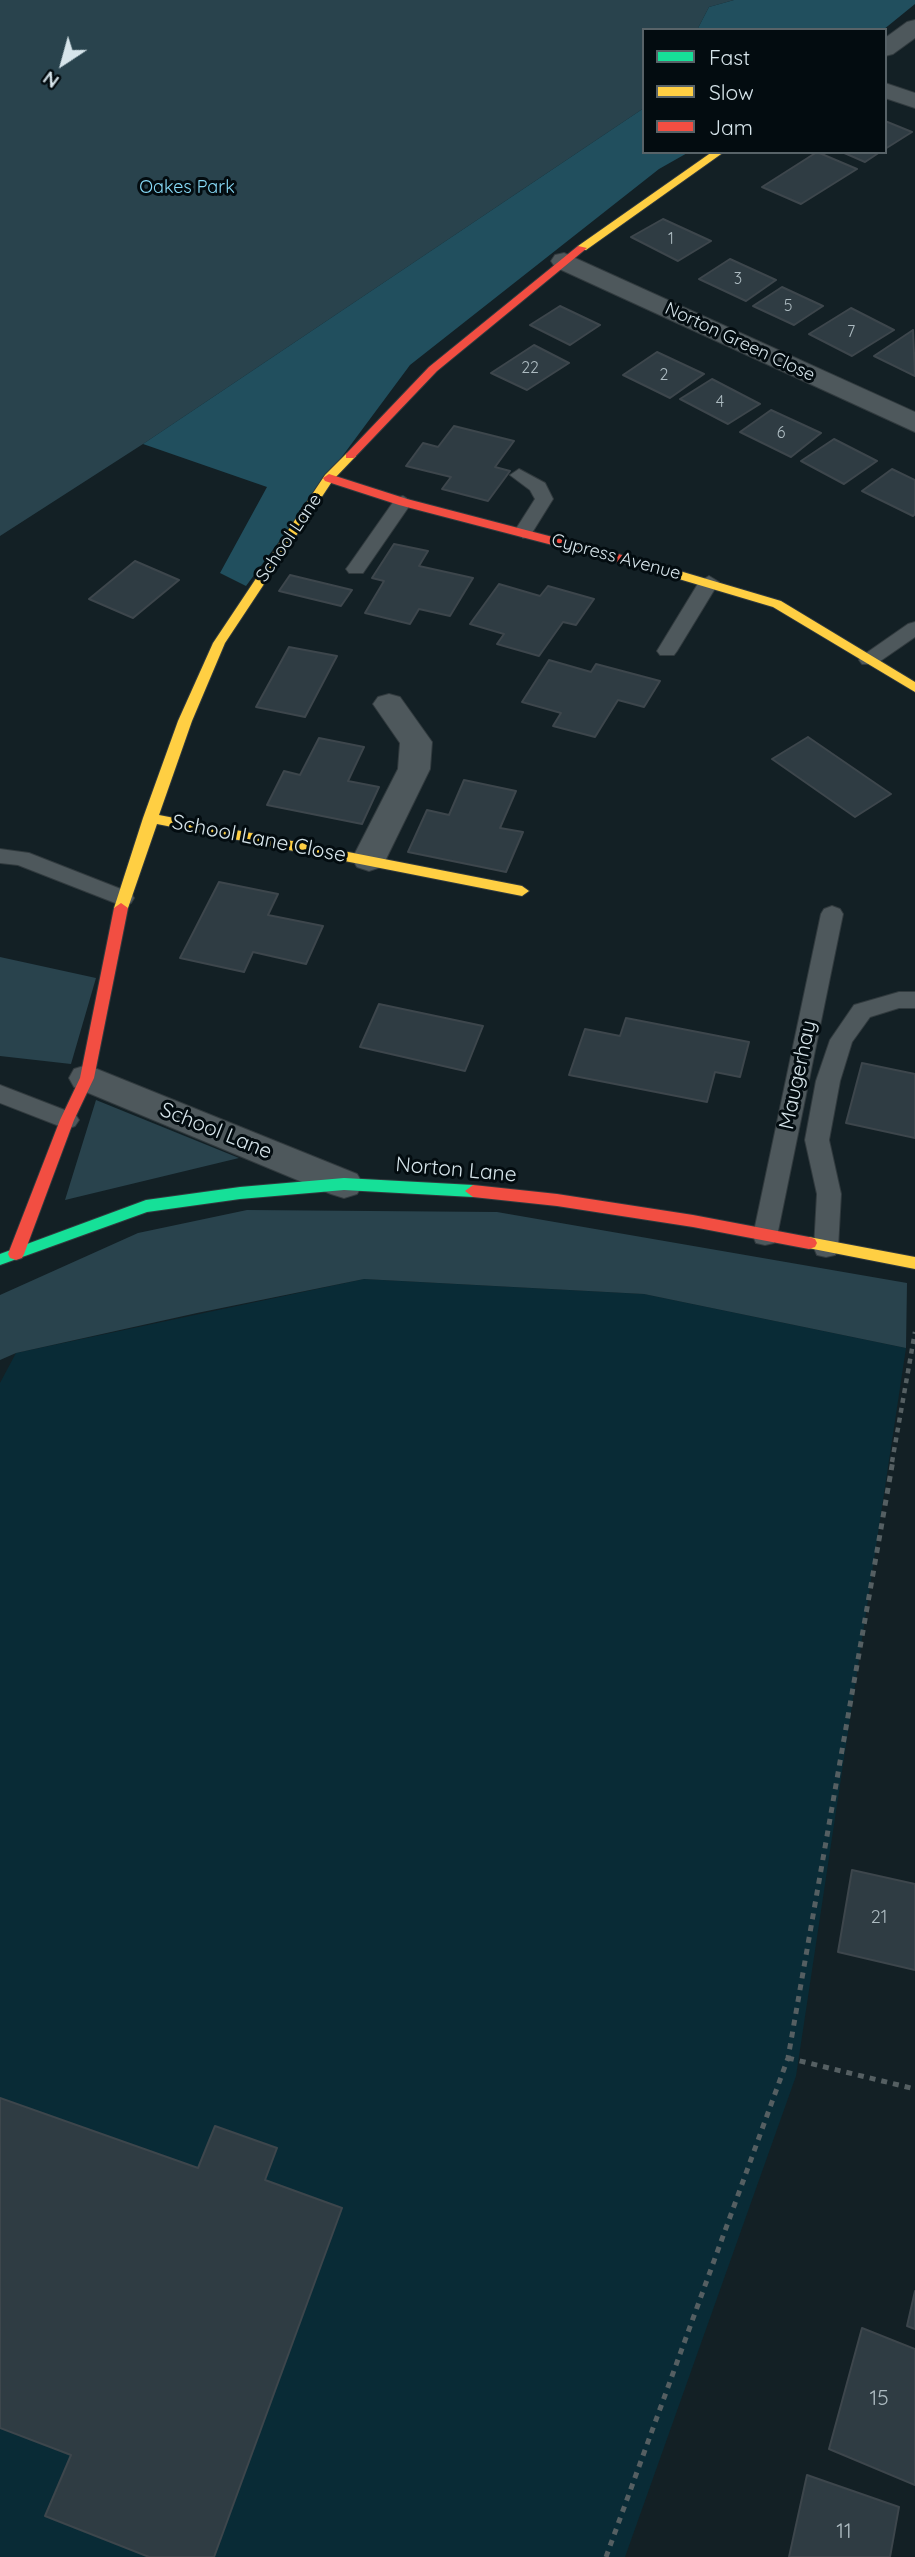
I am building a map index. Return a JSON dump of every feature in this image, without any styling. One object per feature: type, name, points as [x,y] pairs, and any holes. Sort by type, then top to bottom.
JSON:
[{"type":"street","points":[[887,48],[915,27]]},
{"type":"street","points":[[887,90],[915,101]]},
{"type":"street","name":"School Lane","points":[[16,1254],[67,1120],[87,1077],[123,898],[185,721],[219,643],[329,478],[433,369],[564,261],[716,154]]},
{"type":"street","name":"Norton Green Close","points":[[564,261],[915,423]]},
{"type":"street","name":"Cypress Avenue","points":[[329,478],[402,502],[709,582],[777,604],[915,688]]},
{"type":"street","name":"School Lane Close","points":[[369,859],[414,769],[416,742],[389,704]]},
{"type":"street","name":"School Lane Close","points":[[150,818],[522,891]]},
{"type":"street","name":"School Lane","points":[[87,1077],[344,1184]]},
{"type":"street","name":"Norton Lane","points":[[0,1261],[146,1206],[240,1193],[344,1184],[441,1187],[556,1200],[693,1221],[915,1263]]},
{"type":"lane","name":"Cypress Avenue","points":[[519,475],[538,487],[544,499],[523,532]]},
{"type":"lane","points":[[356,569],[402,502]]},
{"type":"lane","name":"Cypress Avenue","points":[[667,651],[709,582]]},
{"type":"lane","points":[[869,660],[915,628]]},
{"type":"lane","points":[[0,856],[21,858],[123,898]]},
{"type":"lane","name":"Maugerhay","points":[[765,1236],[832,914]]},
{"type":"lane","points":[[826,1248],[829,1194],[817,1140],[828,1081],[841,1040],[862,1011],[899,1000],[915,1000]]},
{"type":"lane","points":[[0,1094],[67,1120]]},
{"type":"path","points":[[606,2557],[788,2058],[915,1332]]},
{"type":"path","points":[[788,2058],[915,2089]]},
{"type":"shaded area","points":[[734,0],[915,0],[915,4],[885,28],[698,28],[709,7]]},
{"type":"shaded area","points":[[642,109],[642,154],[685,154],[659,169],[410,365],[246,586],[220,573],[267,487],[143,444]]},
{"type":"shaded area","points":[[364,1279],[644,1294],[906,1348],[796,2076],[625,2557],[0,2557],[0,1383],[16,1353]]},
{"type":"green space","name":"Oakes Park","points":[[0,0],[734,0],[709,7],[698,28],[642,28],[642,109],[143,444],[0,536]]},
{"type":"green space","points":[[0,957],[96,978],[71,1064],[0,1056]]},
{"type":"green space","points":[[96,1100],[239,1158],[65,1200]]},
{"type":"green space","points":[[247,1210],[497,1212],[907,1283],[906,1348],[644,1294],[364,1279],[16,1353],[0,1360],[0,1295],[138,1233]]},
{"type":"building","points":[[887,122],[912,132],[887,148]]},
{"type":"building","points":[[814,154],[822,154],[857,169],[801,204],[762,187]]},
{"type":"building","points":[[847,154],[877,154],[865,162]]},
{"type":"building","points":[[663,219],[711,241],[678,261],[631,237]]},
{"type":"building","points":[[730,259],[776,280],[746,301],[699,279]]},
{"type":"building","points":[[782,287],[823,306],[794,325],[753,306]]},
{"type":"building","points":[[560,306],[600,325],[570,345],[530,325]]},
{"type":"building","points":[[851,308],[894,330],[852,356],[809,334]]},
{"type":"building","points":[[913,330],[915,376],[874,356]]},
{"type":"building","points":[[534,345],[569,363],[527,390],[491,373]]},
{"type":"building","points":[[657,352],[704,374],[670,398],[623,375]]},
{"type":"building","points":[[712,379],[760,404],[728,424],[680,399]]},
{"type":"building","points":[[771,410],[821,433],[791,457],[740,432]]},
{"type":"building","points":[[454,426],[514,441],[495,467],[510,471],[488,501],[442,489],[451,477],[406,466],[423,443],[438,447]]},
{"type":"building","points":[[834,439],[877,461],[844,484],[801,461]]},
{"type":"building","points":[[892,469],[915,480],[913,516],[862,491]]},
{"type":"building","points":[[394,544],[428,551],[419,566],[473,578],[450,616],[419,609],[410,624],[365,613],[384,581],[372,578]]},
{"type":"building","points":[[135,561],[179,580],[133,618],[89,599]]},
{"type":"building","points":[[290,575],[352,590],[341,606],[279,591]]},
{"type":"building","points":[[499,584],[540,596],[548,586],[594,599],[576,625],[563,622],[539,656],[497,644],[504,634],[470,624]]},
{"type":"building","points":[[289,647],[337,656],[305,717],[256,707]]},
{"type":"building","points":[[549,660],[591,672],[596,664],[660,681],[644,707],[618,700],[595,737],[553,726],[561,713],[522,702]]},
{"type":"building","points":[[808,737],[891,794],[855,817],[772,759]]},
{"type":"building","points":[[319,738],[364,747],[348,781],[379,787],[362,824],[267,805],[284,771],[300,775]]},
{"type":"building","points":[[464,780],[516,791],[500,828],[523,832],[506,872],[408,852],[427,810],[449,815]]},
{"type":"building","points":[[219,882],[278,894],[268,915],[323,926],[306,964],[253,952],[244,972],[180,958]]},
{"type":"building","points":[[379,1004],[483,1026],[465,1071],[360,1047]]},
{"type":"building","points":[[626,1018],[749,1042],[740,1077],[715,1072],[707,1102],[569,1075],[585,1029],[620,1036]]},
{"type":"building","points":[[862,1063],[915,1074],[915,1138],[846,1123]]},
{"type":"building","points":[[852,1870],[915,1884],[915,1970],[838,1952]]},
{"type":"building","points":[[0,2098],[198,2168],[215,2126],[277,2148],[265,2180],[342,2208],[214,2557],[149,2557],[45,2516],[71,2455],[0,2428]]},
{"type":"building","points":[[915,2291],[915,2329],[907,2326]]},
{"type":"building","points":[[862,2328],[915,2349],[915,2485],[829,2449]]},
{"type":"building","points":[[807,2475],[899,2507],[890,2557],[789,2557]]},
{"type":"traffic: fast","points":[[2,1260],[146,1206],[240,1193],[344,1184],[473,1191]]},
{"type":"traffic: slow","points":[[582,248],[716,154]]},
{"type":"traffic: slow","points":[[121,908],[185,721],[219,643],[329,478],[350,456]]},
{"type":"traffic: slow","points":[[656,568],[777,604],[915,688]]},
{"type":"traffic: slow","points":[[150,818],[522,891]]},
{"type":"traffic: slow","points":[[809,1243],[915,1263]]},
{"type":"traffic: jam","points":[[350,456],[433,369],[582,248]]},
{"type":"traffic: jam","points":[[329,478],[403,502],[656,568]]},
{"type":"traffic: jam","points":[[16,1254],[67,1120],[87,1078],[121,908]]},
{"type":"traffic: jam","points":[[473,1191],[557,1200],[693,1221],[809,1243]]}]
